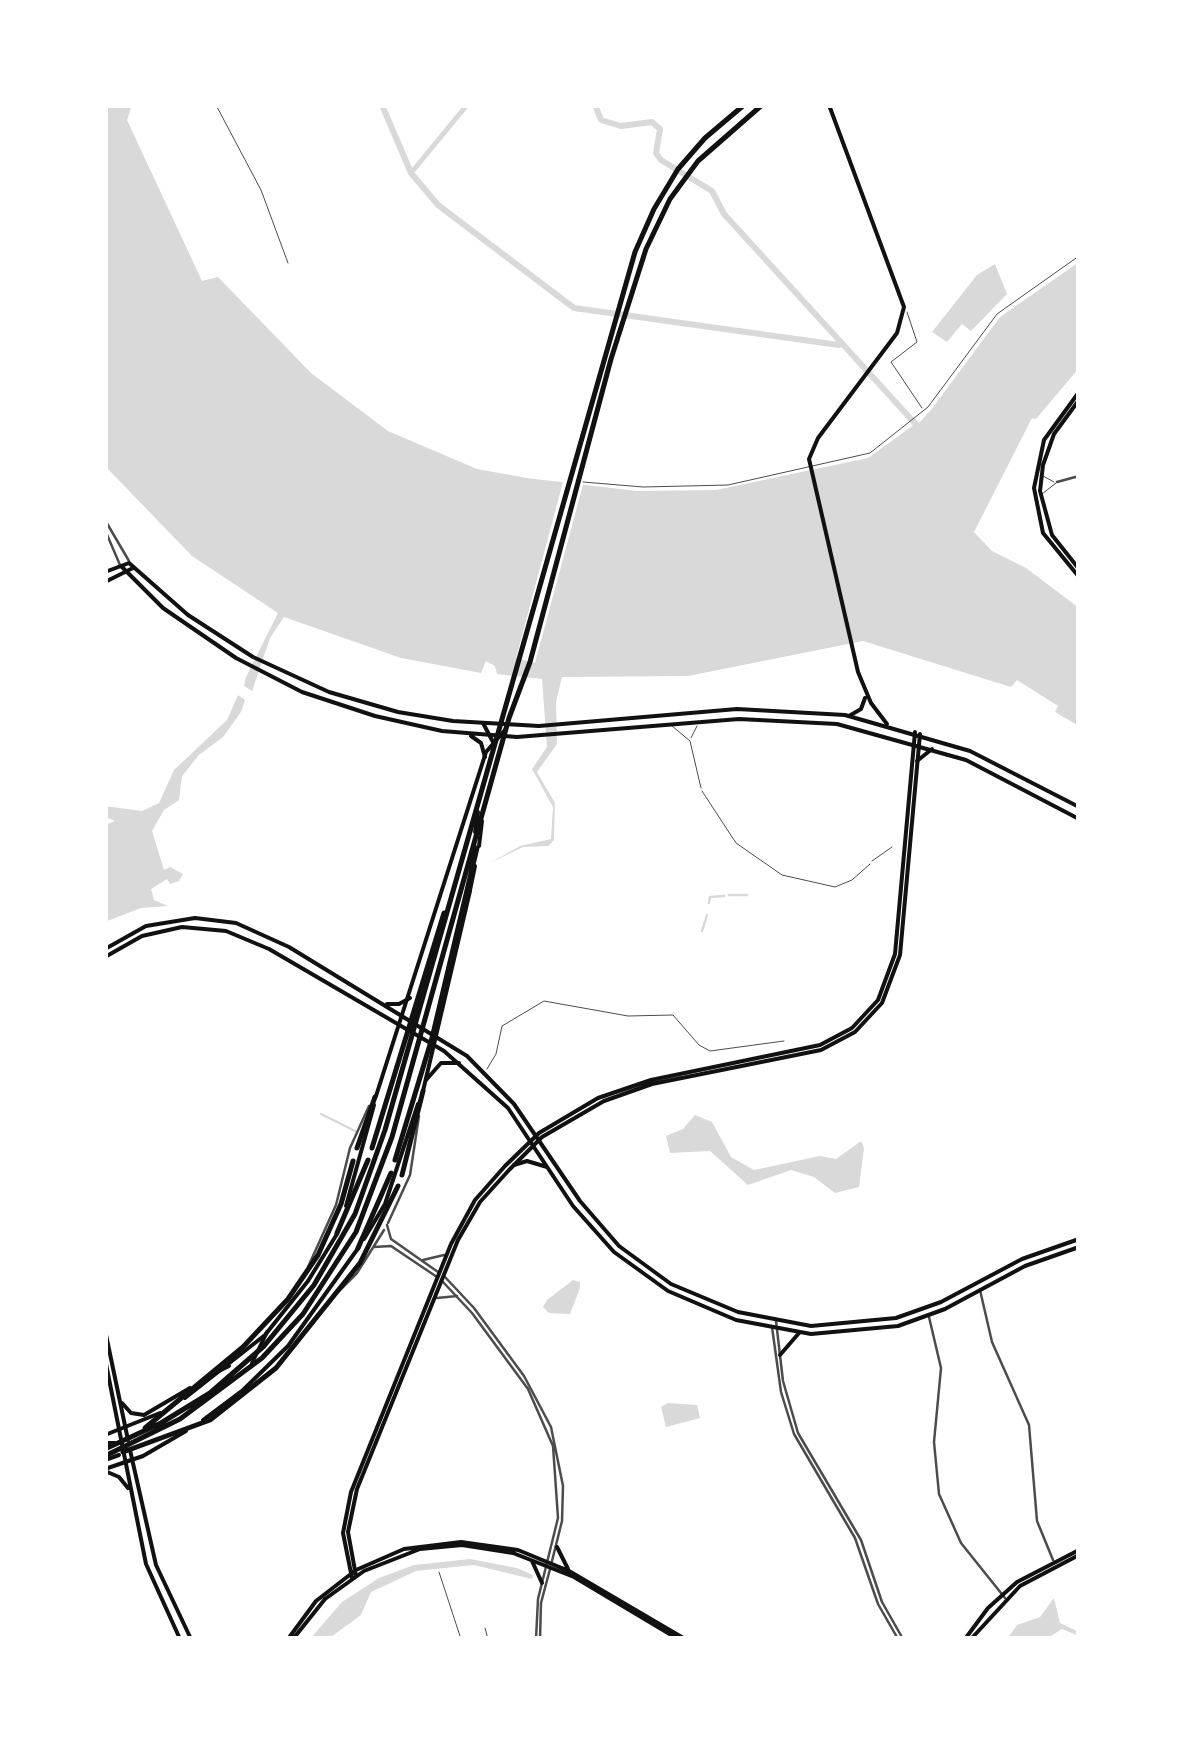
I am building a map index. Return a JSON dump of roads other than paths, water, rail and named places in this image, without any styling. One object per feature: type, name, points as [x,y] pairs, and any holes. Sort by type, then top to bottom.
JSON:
[{"type":"highway","points":[[106,1453],[182,1411],[238,1369],[284,1326],[336,1252],[371,1175],[640,238],[678,169],[705,138],[744,105]]},
{"type":"highway","points":[[106,1453],[180,1420],[262,1358],[304,1314],[342,1256],[368,1206],[392,1137],[611,359],[646,250],[670,199],[698,162],[762,105]]},
{"type":"highway","points":[[394,1160],[441,1002],[486,811]]},
{"type":"highway","points":[[372,1148],[467,839]]},
{"type":"highway","points":[[402,1175],[423,1091]]},
{"type":"highway","points":[[357,1148],[376,1097]]},
{"type":"highway","points":[[131,1438],[197,1387],[275,1315],[318,1256],[353,1160]]},
{"type":"highway","points":[[337,1234],[368,1160]]},
{"type":"highway","points":[[358,1248],[390,1173]]},
{"type":"highway","points":[[106,1453],[199,1426],[252,1390],[324,1313],[370,1247],[398,1186]]},
{"type":"main road","points":[[829,105],[904,310],[897,333],[814,444],[810,470],[851,647],[866,693],[887,724]]},
{"type":"main road","points":[[1079,392],[1053,423],[1038,458],[1034,488],[1043,533],[1079,577]]},
{"type":"main road","points":[[1079,400],[1054,434],[1042,472],[1041,498],[1052,535],[1079,569]]},
{"type":"main road","points":[[105,582],[125,574],[131,565]]},
{"type":"main road","points":[[105,572],[131,565],[188,615],[253,657],[374,706],[424,718],[539,726],[737,709],[849,716],[917,733],[998,762],[1079,807]]},
{"type":"main road","points":[[121,566],[125,574],[192,630],[248,665],[363,713],[494,737],[704,722],[800,720],[935,748],[1014,781],[1079,819]]},
{"type":"main road","points":[[849,716],[861,709],[866,693]]},
{"type":"main road","points":[[470,890],[477,814],[494,737],[483,722]]},
{"type":"main road","points":[[105,1435],[181,1400],[229,1366],[268,1332],[308,1281],[337,1234],[376,1097],[485,757],[494,737],[513,725]]},
{"type":"main road","points":[[353,1575],[352,1503],[432,1302],[448,1251],[476,1200],[538,1137],[588,1108],[627,1092],[816,1052],[855,1032],[882,1003],[897,970],[917,733]]},
{"type":"main road","points":[[467,734],[481,743],[485,757]]},
{"type":"main road","points":[[105,1470],[188,1430],[267,1368],[325,1299],[385,1204],[436,1046],[498,749],[506,736]]},
{"type":"main road","points":[[907,848],[916,743]]},
{"type":"main road","points":[[917,761],[935,748]]},
{"type":"main road","points":[[105,949],[134,931],[166,920],[224,920],[274,939],[382,1002],[438,1035],[485,1072],[538,1137],[585,1208],[636,1261],[708,1302],[774,1321],[828,1326],[888,1320],[929,1308],[1022,1259],[1079,1239]]},
{"type":"main road","points":[[105,957],[158,931],[190,927],[226,930],[269,948],[400,1024],[459,1063],[508,1108],[592,1229],[637,1272],[705,1309],[799,1333],[872,1330],[929,1316],[1032,1263],[1079,1247]]},
{"type":"main road","points":[[382,1002],[396,1005],[410,998]]},
{"type":"main road","points":[[426,1080],[441,1064],[459,1063]]},
{"type":"main road","points":[[353,1575],[343,1533],[348,1498],[440,1276],[480,1202],[532,1143]]},
{"type":"main road","points":[[514,1165],[531,1161],[548,1168]]},
{"type":"main road","points":[[105,1330],[156,1565],[191,1639]]},
{"type":"main road","points":[[106,1453],[119,1443],[166,1424],[224,1388],[258,1356],[268,1332]]},
{"type":"main road","points":[[780,1354],[799,1333]]},
{"type":"main road","points":[[105,1359],[121,1455],[152,1582],[180,1639]]},
{"type":"main road","points":[[119,1398],[131,1413],[144,1415],[229,1366]]},
{"type":"main road","points":[[106,1453],[121,1455],[188,1430]]},
{"type":"main road","points":[[105,1470],[130,1490]]},
{"type":"main road","points":[[290,1639],[314,1603],[370,1563],[404,1549],[451,1542],[497,1545],[572,1572],[686,1639]]},
{"type":"main road","points":[[353,1575],[386,1560],[443,1546],[488,1547],[549,1564],[597,1588],[678,1639]]},
{"type":"main road","points":[[557,1547],[560,1561],[572,1572]]},
{"type":"main road","points":[[968,1639],[1004,1596],[1053,1560],[1079,1553]]},
{"type":"main road","points":[[1004,1596],[1079,1553]]},
{"type":"main road","points":[[350,1555],[360,1564],[370,1563]]},
{"type":"main road","points":[[528,1558],[539,1570],[542,1583]]},
{"type":"street","points":[[216,105],[262,190],[288,262]]},
{"type":"street","points":[[565,480],[634,487],[728,485],[870,454],[924,411],[994,317],[1079,256]]},
{"type":"street","points":[[904,310],[917,342],[890,361],[924,411]]},
{"type":"street","points":[[1042,472],[1047,480],[1058,482]]},
{"type":"street","points":[[1041,498],[1045,488],[1079,476]]},
{"type":"street","points":[[105,520],[131,565]]},
{"type":"street","points":[[105,530],[121,566]]},
{"type":"street","points":[[690,742],[704,722]]},
{"type":"street","points":[[669,725],[682,730],[690,742],[701,790],[736,843],[782,875],[835,887],[855,879],[893,847],[907,848]]},
{"type":"street","points":[[485,1072],[495,1058],[502,1026],[547,1001],[624,1016],[673,1015],[699,1045],[710,1051],[784,1040]]},
{"type":"street","points":[[325,1299],[348,1286],[387,1225],[410,1175],[423,1091]]},
{"type":"street","points":[[308,1281],[309,1263],[336,1204],[350,1148],[376,1097]]},
{"type":"street","points":[[387,1225],[391,1239],[440,1276],[490,1328],[548,1416],[562,1475],[557,1547],[542,1583],[538,1639]]},
{"type":"street","points":[[374,1247],[391,1246],[440,1276],[528,1389],[550,1434],[559,1493],[538,1639]]},
{"type":"street","points":[[422,1260],[438,1260],[448,1251]]},
{"type":"street","points":[[978,1282],[995,1350],[1029,1424],[1036,1513],[1053,1560]]},
{"type":"street","points":[[432,1302],[444,1294],[457,1296]]},
{"type":"street","points":[[929,1316],[941,1368],[934,1442],[939,1494],[961,1543],[1004,1596]]},
{"type":"street","points":[[774,1321],[781,1392],[794,1434],[812,1472],[855,1538],[878,1604],[901,1639]]},
{"type":"street","points":[[775,1329],[787,1399],[802,1443],[860,1540],[882,1602],[901,1639]]},
{"type":"street","points":[[439,1572],[460,1639]]},
{"type":"street","points":[[484,1628],[488,1639]]},
{"type":"waterway","points":[[382,105],[411,173],[438,205],[574,308],[839,345]]},
{"type":"waterway","points":[[411,173],[467,105]]},
{"type":"waterway","points":[[578,105],[595,105],[601,120],[621,126],[652,122],[660,129],[656,153],[661,160],[712,191],[724,214],[921,430]]},
{"type":"waterway","points":[[729,895],[747,895]]},
{"type":"waterway","points":[[709,903],[710,897],[724,896]]},
{"type":"waterway","points":[[702,931],[707,915]]},
{"type":"waterway","points":[[321,1114],[355,1131]]}]
